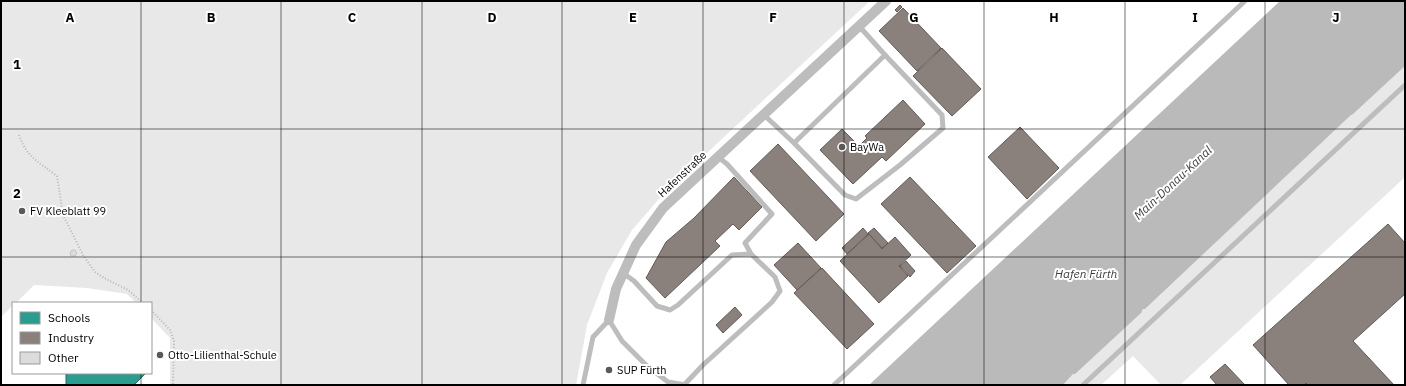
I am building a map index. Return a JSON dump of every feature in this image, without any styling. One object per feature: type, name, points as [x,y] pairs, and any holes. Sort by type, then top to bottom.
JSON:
[{"type":"street","name":"Hafenstraße","points":[[609,320],[616,289],[636,245],[663,208],[886,1]]},
{"type":"lane","points":[[834,385],[1245,1]]},
{"type":"lane","points":[[764,115],[845,195],[856,199],[900,165],[943,128],[942,116],[859,26]]},
{"type":"lane","points":[[794,143],[886,55]]},
{"type":"lane","points":[[1083,385],[1405,85]]},
{"type":"lane","points":[[583,385],[593,337],[609,320],[622,341],[646,365],[668,382],[685,385],[703,365],[772,302],[780,291],[774,277],[751,254],[745,243],[772,214],[727,164],[718,157]]},
{"type":"lane","points":[[624,272],[657,306],[670,310],[678,305],[732,255],[751,254]]},
{"type":"path","points":[[19,135],[28,154],[57,176],[63,215],[83,256],[95,272],[128,290],[142,302]]},
{"type":"path","points":[[152,311],[170,330],[174,341],[173,385]]},
{"type":"shaded area","points":[[1,1],[870,1],[665,192],[632,230],[607,273],[587,325],[576,385],[170,385],[170,338],[152,319],[152,302],[135,302],[127,294],[87,288],[34,285],[17,302],[12,302],[12,306],[1,317]]},
{"type":"shaded area","points":[[1405,66],[1405,177],[1390,191],[1180,385],[1161,385],[1133,356],[1101,385],[1063,385],[1073,374],[1143,309],[1145,309]]},
{"type":"water","name":"Hafen Fürth","points":[[1280,1],[1405,1],[1405,66],[1145,309],[1143,309],[1141,313],[1075,374],[1073,374],[1063,385],[869,385]]},
{"type":"building: Schools","points":[[66,374],[145,374],[134,385],[66,385]]},
{"type":"building: Industry","points":[[900,5],[902,7],[897,12],[895,10]]},
{"type":"building: Industry","points":[[903,8],[941,48],[917,71],[879,31]]},
{"type":"building: Industry","points":[[942,48],[981,89],[952,116],[913,76]]},
{"type":"building: Industry","points":[[903,100],[925,124],[886,161],[882,157],[853,184],[820,150],[842,129],[859,146],[867,138],[865,136]]},
{"type":"building: Industry","points":[[1020,127],[1059,168],[1027,199],[988,157]]},
{"type":"building: Industry","points":[[778,144],[844,214],[816,241],[750,171]]},
{"type":"building: Industry","points":[[734,177],[762,207],[739,230],[733,224],[715,241],[720,246],[665,298],[646,278],[666,242],[694,218]]},
{"type":"building: Industry","points":[[910,177],[976,246],[947,273],[881,204]]},
{"type":"building: Industry","points":[[1388,224],[1405,243],[1405,294],[1353,341],[1394,385],[1308,385],[1306,383],[1304,385],[1289,385],[1253,345]]},
{"type":"building: Industry","points":[[863,228],[868,234],[847,254],[842,248]]},
{"type":"building: Industry","points":[[874,228],[888,243],[882,248],[868,233]]},
{"type":"building: Industry","points":[[869,234],[882,249],[895,237],[911,255],[899,266],[908,276],[879,303],[840,261]]},
{"type":"building: Industry","points":[[798,243],[821,268],[797,290],[774,265]]},
{"type":"building: Industry","points":[[906,261],[915,271],[910,277],[900,266]]},
{"type":"building: Industry","points":[[822,268],[874,324],[847,349],[794,293]]},
{"type":"building: Industry","points":[[735,307],[742,315],[723,333],[716,325]]},
{"type":"building: Industry","points":[[1225,364],[1245,385],[1217,385],[1210,377]]},
{"type":"building: Other","points":[[72,250],[75,250],[77,253],[75,256],[71,256],[70,253]]},
{"type":"place","name":"BayWa","points":[[842,147]]},
{"type":"place","name":"FV Kleeblatt 99","points":[[22,211]]},
{"type":"place","name":"Otto-Lilienthal-Schule","points":[[160,355]]},
{"type":"place","name":"SUP Fürth","points":[[609,370]]},
{"type":"water label","name":"Main-Donau-Kanal","points":[[1173,183]]}]
